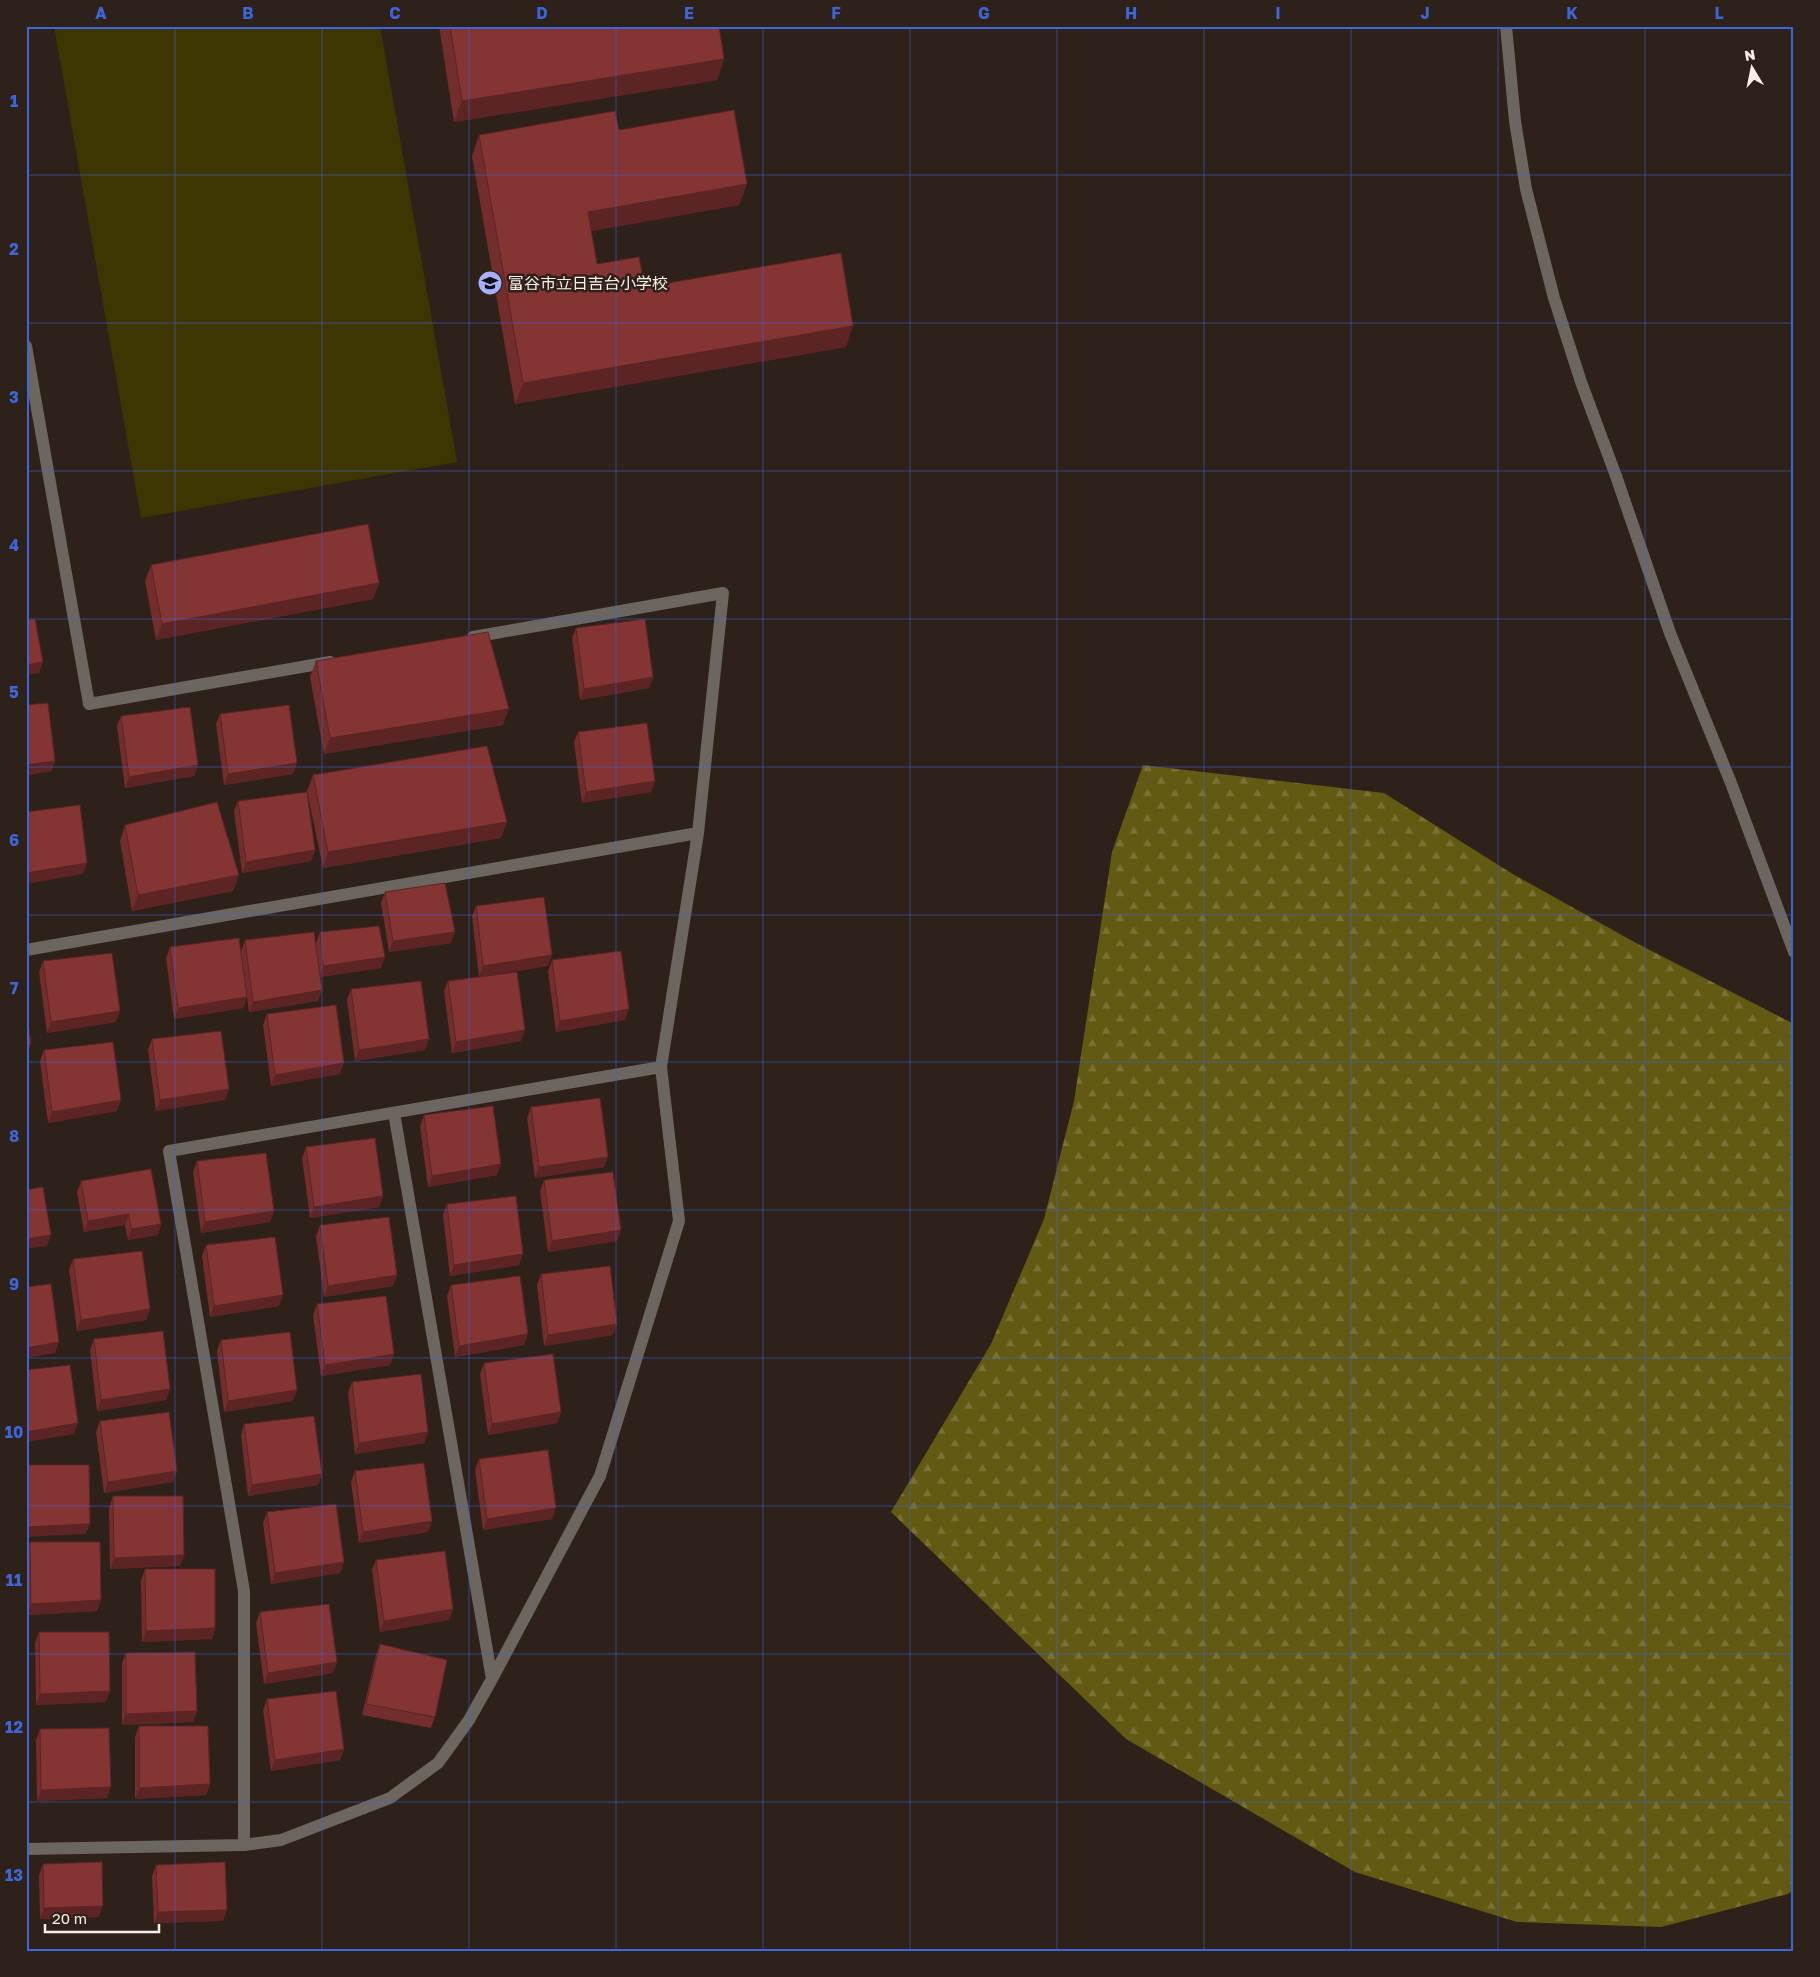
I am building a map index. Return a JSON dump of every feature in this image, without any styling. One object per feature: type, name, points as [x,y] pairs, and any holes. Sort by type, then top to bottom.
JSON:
[{"type":"street","points":[[1506,26],[1515,120],[1525,179],[1554,298],[1581,382],[1616,476],[1670,633],[1731,783],[1794,952]]},
{"type":"street","points":[[26,346],[89,704],[343,660]]},
{"type":"street","points":[[26,1849],[244,1845],[281,1840],[390,1798],[438,1763],[469,1720],[600,1476],[679,1221],[661,1067],[698,833],[723,593],[460,639]]},
{"type":"street","points":[[26,950],[698,833]]},
{"type":"street","points":[[244,1845],[244,1591],[169,1151],[661,1067]]},
{"type":"street","points":[[394,1113],[492,1679]]},
{"type":"green space","points":[[1143,765],[1384,793],[1511,873],[1636,943],[1794,1024],[1794,1889],[1788,1894],[1661,1927],[1517,1922],[1355,1872],[1126,1739],[891,1512],[991,1344],[1044,1219],[1074,1101],[1112,852]]},
{"type":"shaded area","points":[[54,26],[380,26],[457,462],[141,518]]},
{"type":"building","points":[[450,26],[719,26],[724,59],[462,101]]},
{"type":"building","points":[[734,110],[747,184],[588,212],[597,264],[639,257],[645,287],[841,253],[853,326],[523,383],[479,135],[615,111],[619,130]]},
{"type":"building","points":[[368,524],[379,583],[162,624],[151,565]]},
{"type":"building","points":[[35,619],[43,662],[26,665],[26,620]]},
{"type":"building","points":[[645,619],[653,677],[584,689],[576,628]]},
{"type":"building","points":[[488,632],[509,709],[330,738],[316,661]]},
{"type":"building","points":[[48,703],[55,761],[26,765],[26,705]]},
{"type":"building","points":[[289,705],[297,763],[228,774],[220,714]]},
{"type":"building","points":[[190,707],[198,765],[129,777],[121,716]]},
{"type":"building","points":[[647,723],[655,781],[586,792],[578,732]]},
{"type":"building","points":[[487,746],[507,822],[328,852],[313,775]]},
{"type":"building","points":[[307,792],[315,850],[246,862],[238,801]]},
{"type":"building","points":[[217,802],[239,875],[138,895],[125,825]]},
{"type":"building","points":[[80,805],[87,863],[26,873],[26,812]]},
{"type":"building","points":[[445,883],[455,932],[393,941],[385,892]]},
{"type":"building","points":[[544,897],[552,955],[483,966],[476,906]]},
{"type":"building","points":[[379,926],[385,957],[323,966],[320,932]]},
{"type":"building","points":[[314,932],[322,990],[253,1002],[245,940]]},
{"type":"building","points":[[239,938],[247,997],[178,1008],[170,947]]},
{"type":"building","points":[[621,951],[629,1009],[560,1021],[552,960]]},
{"type":"building","points":[[112,953],[120,1011],[51,1022],[43,961]]},
{"type":"building","points":[[517,972],[525,1030],[456,1042],[448,981]]},
{"type":"building","points":[[421,981],[429,1039],[359,1050],[351,989]]},
{"type":"building","points":[[336,1005],[344,1063],[275,1075],[267,1014]]},
{"type":"building","points":[[26,1009],[31,1044],[26,1045]]},
{"type":"building","points":[[221,1031],[229,1089],[160,1100],[152,1039]]},
{"type":"building","points":[[113,1042],[121,1100],[52,1112],[44,1050]]},
{"type":"building","points":[[600,1098],[608,1157],[539,1167],[531,1107]]},
{"type":"building","points":[[493,1106],[501,1164],[432,1176],[424,1115]]},
{"type":"building","points":[[375,1138],[383,1196],[314,1207],[306,1147]]},
{"type":"building","points":[[266,1153],[274,1211],[205,1222],[197,1161]]},
{"type":"building","points":[[151,1169],[161,1224],[131,1229],[129,1214],[88,1221],[81,1181]]},
{"type":"building","points":[[613,1172],[621,1230],[552,1241],[544,1180]]},
{"type":"building","points":[[43,1187],[51,1235],[26,1239],[26,1190]]},
{"type":"building","points":[[516,1196],[523,1254],[454,1265],[447,1204]]},
{"type":"building","points":[[389,1217],[397,1275],[328,1286],[320,1225]]},
{"type":"building","points":[[275,1237],[283,1295],[214,1306],[206,1245]]},
{"type":"building","points":[[142,1251],[150,1309],[81,1320],[73,1259]]},
{"type":"building","points":[[610,1266],[617,1324],[548,1335],[541,1274]]},
{"type":"building","points":[[520,1276],[528,1334],[459,1346],[451,1285]]},
{"type":"building","points":[[51,1284],[59,1342],[26,1348],[26,1287]]},
{"type":"building","points":[[386,1296],[394,1354],[325,1365],[317,1304]]},
{"type":"building","points":[[163,1331],[170,1389],[101,1400],[94,1339]]},
{"type":"building","points":[[290,1332],[297,1390],[228,1401],[221,1340]]},
{"type":"building","points":[[553,1354],[561,1412],[492,1424],[484,1363]]},
{"type":"building","points":[[70,1365],[78,1423],[26,1432],[26,1370]]},
{"type":"building","points":[[421,1374],[428,1432],[359,1443],[352,1382]]},
{"type":"building","points":[[169,1412],[177,1471],[108,1482],[100,1421]]},
{"type":"building","points":[[314,1416],[322,1474],[252,1485],[244,1424]]},
{"type":"building","points":[[548,1450],[556,1508],[487,1519],[479,1459]]},
{"type":"building","points":[[424,1463],[432,1521],[363,1532],[355,1471]]},
{"type":"building","points":[[26,1465],[89,1465],[90,1524],[26,1527]]},
{"type":"building","points":[[113,1496],[183,1496],[184,1555],[114,1558]]},
{"type":"building","points":[[336,1504],[344,1562],[275,1573],[267,1512]]},
{"type":"building","points":[[30,1542],[100,1542],[101,1600],[31,1604]]},
{"type":"building","points":[[445,1551],[453,1609],[384,1621],[376,1560]]},
{"type":"building","points":[[145,1569],[215,1569],[215,1628],[146,1631]]},
{"type":"building","points":[[329,1604],[337,1662],[268,1673],[260,1612]]},
{"type":"building","points":[[39,1632],[109,1632],[110,1691],[40,1694]]},
{"type":"building","points":[[380,1644],[447,1660],[435,1717],[366,1704]]},
{"type":"building","points":[[195,1652],[197,1711],[126,1714],[126,1653]]},
{"type":"building","points":[[336,1691],[344,1749],[275,1760],[267,1699]]},
{"type":"building","points":[[139,1726],[208,1726],[210,1784],[139,1788]]},
{"type":"building","points":[[109,1728],[111,1787],[41,1790],[40,1729]]},
{"type":"building","points":[[102,1862],[103,1906],[44,1908],[43,1864]]},
{"type":"building","points":[[225,1862],[227,1910],[158,1912],[156,1865]]},
{"type":"place","name":"富谷市立日吉台小学校","points":[[490,283]]}]
